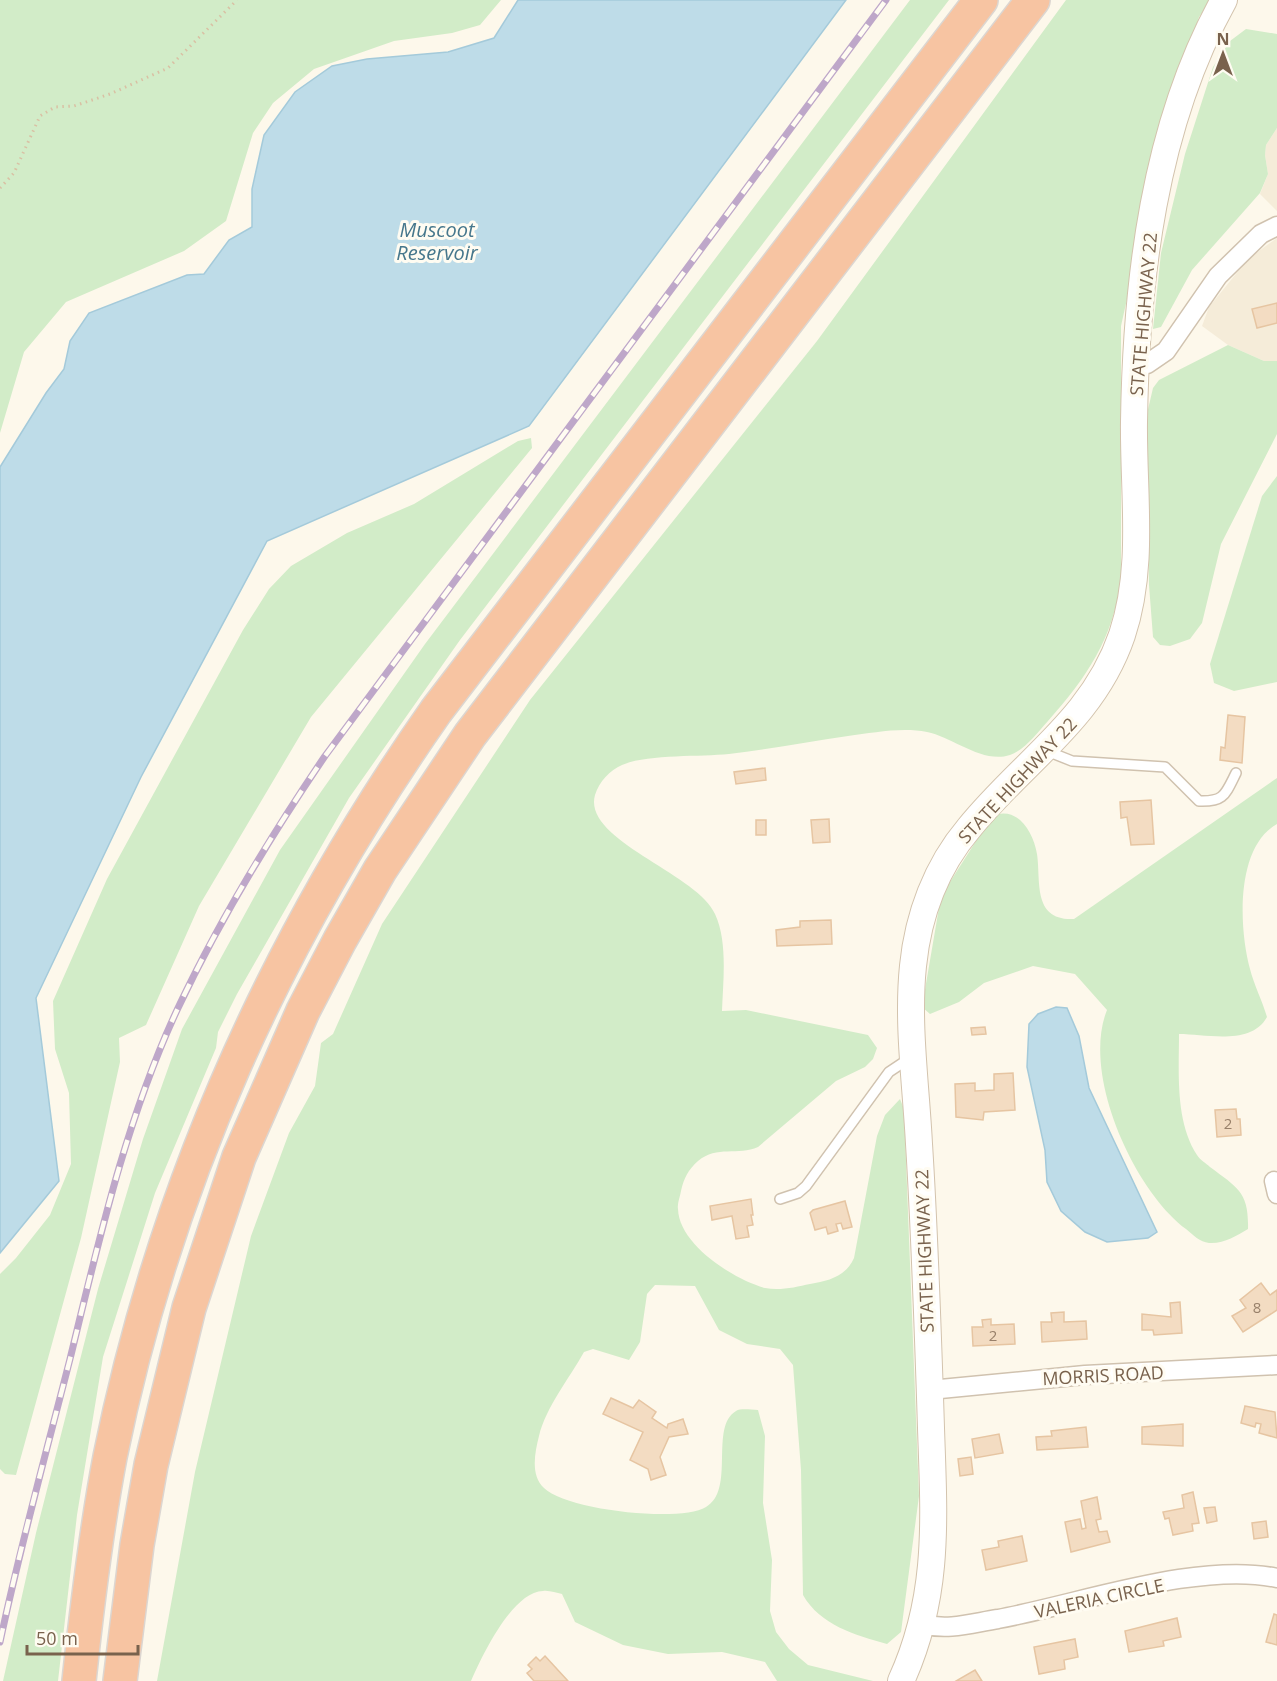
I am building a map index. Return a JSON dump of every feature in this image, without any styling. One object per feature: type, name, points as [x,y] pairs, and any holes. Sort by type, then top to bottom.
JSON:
[{"type":"highway","points":[[79,1681],[96,1538],[111,1457],[150,1295],[173,1219],[231,1068],[304,920],[389,779],[436,711],[981,0]]},
{"type":"highway","points":[[120,1681],[137,1545],[151,1465],[189,1308],[239,1157],[298,1021],[340,940],[380,870],[470,735],[1033,0]]},
{"type":"main road","name":"STATE HIGHWAY 22","points":[[901,1681],[922,1624],[934,1555],[930,1390],[914,1055],[913,967],[922,914],[951,852],[965,831],[1071,723],[1102,680],[1113,657],[1130,607],[1136,553],[1135,365],[1147,251],[1162,167],[1186,88],[1224,0]]},
{"type":"street","points":[[1135,365],[1148,364],[1166,351],[1218,276],[1261,234],[1277,226]]},
{"type":"street","name":"MORRIS ROAD","points":[[930,1390],[1085,1375],[1277,1365]]},
{"type":"street","name":"VALERIA CIRCLE","points":[[922,1624],[941,1629],[1032,1613],[1206,1575],[1259,1574],[1277,1578]]},
{"type":"lane","points":[[1045,750],[1072,761],[1165,767],[1198,801],[1214,801],[1225,795],[1236,773]]},
{"type":"lane","points":[[780,1199],[798,1193],[806,1186],[889,1072],[914,1055]]},
{"type":"path","points":[[0,188],[14,174],[40,116],[55,107],[74,106],[110,94],[168,68],[237,0]]},
{"type":"shaded area","points":[[1277,128],[1277,211],[1260,194],[1268,174],[1266,145]]},
{"type":"shaded area","points":[[1277,238],[1277,361],[1264,361],[1228,345],[1202,326],[1209,307],[1248,259]]},
{"type":"green space","points":[[0,0],[501,0],[480,25],[452,33],[394,41],[314,69],[273,103],[253,133],[226,221],[184,251],[66,302],[24,352],[0,433]]},
{"type":"green space","points":[[910,0],[949,0],[460,640],[349,798],[237,994],[218,1032],[216,1048],[155,1193],[103,1357],[77,1515],[58,1681],[3,1681],[36,1533],[98,1289],[143,1139],[182,1029],[280,850],[425,644]]},
{"type":"green space","points":[[1066,0],[1211,0],[1199,17],[1171,101],[1121,326],[1121,579],[1112,620],[1105,639],[1086,673],[1026,745],[1010,755],[999,757],[978,753],[927,732],[887,731],[729,754],[659,757],[633,761],[609,773],[595,795],[596,811],[606,827],[623,842],[687,885],[704,899],[715,914],[723,949],[722,1011],[746,1010],[868,1035],[877,1048],[873,1059],[865,1067],[836,1081],[758,1147],[743,1151],[713,1153],[698,1161],[687,1174],[678,1207],[681,1222],[698,1248],[725,1269],[765,1288],[782,1289],[799,1286],[824,1281],[842,1273],[854,1258],[877,1136],[885,1115],[900,1099],[904,1109],[919,1496],[901,1632],[887,1644],[863,1637],[839,1627],[819,1614],[803,1595],[801,1470],[793,1365],[780,1349],[747,1344],[719,1330],[695,1286],[655,1285],[647,1294],[640,1342],[629,1360],[593,1349],[584,1352],[558,1393],[542,1425],[537,1442],[535,1470],[540,1483],[556,1496],[598,1508],[649,1514],[692,1512],[706,1507],[715,1499],[720,1487],[724,1430],[728,1419],[738,1410],[758,1410],[765,1436],[763,1503],[772,1560],[770,1611],[776,1632],[789,1649],[808,1665],[873,1681],[777,1681],[765,1662],[722,1652],[668,1654],[623,1645],[575,1622],[562,1594],[545,1591],[531,1594],[509,1613],[490,1642],[471,1681],[157,1681],[195,1472],[251,1236],[289,1133],[315,1086],[321,1043],[333,1034],[382,924],[530,700],[817,341]]},
{"type":"green space","points":[[1246,29],[1277,34],[1277,128],[1266,145],[1268,174],[1260,193],[1192,270],[1161,327],[1153,329],[1161,253],[1185,154],[1213,67],[1230,41]]},
{"type":"green space","points":[[1228,345],[1264,361],[1277,361],[1277,434],[1221,544],[1202,623],[1190,639],[1170,646],[1160,645],[1153,637],[1149,585],[1146,418],[1153,388],[1159,380]]},
{"type":"green space","points":[[531,438],[532,448],[311,717],[199,906],[146,1025],[119,1038],[120,1062],[81,1238],[16,1475],[5,1474],[0,1469],[0,1274],[16,1258],[50,1215],[71,1164],[69,1093],[55,1049],[53,1001],[107,879],[243,630],[269,589],[291,566],[347,533],[414,504],[518,441]]},
{"type":"green space","points":[[1277,476],[1277,682],[1234,691],[1214,683],[1210,664],[1262,496]]},
{"type":"green space","points":[[1277,778],[1277,824],[1263,835],[1247,869],[1243,912],[1246,952],[1267,1017],[1260,1026],[1239,1035],[1179,1034],[1180,1096],[1190,1142],[1200,1158],[1240,1192],[1248,1217],[1248,1229],[1225,1241],[1209,1243],[1194,1236],[1167,1211],[1148,1187],[1131,1159],[1117,1129],[1107,1097],[1101,1066],[1101,1036],[1107,1010],[1075,974],[1033,966],[984,983],[959,1002],[930,1014],[922,1007],[941,896],[992,816],[1009,814],[1016,817],[1028,829],[1037,854],[1039,887],[1045,906],[1051,913],[1061,918],[1074,919]]},
{"type":"water","name":"Muscoot Reservoir","points":[[518,0],[846,0],[529,426],[267,541],[141,777],[36,998],[59,1181],[0,1253],[0,467],[46,393],[64,369],[70,341],[89,313],[187,275],[204,274],[229,240],[252,227],[252,189],[264,135],[295,92],[332,66],[367,59],[448,52],[494,38]]},
{"type":"water","points":[[1056,1007],[1067,1008],[1079,1036],[1089,1088],[1157,1232],[1148,1238],[1107,1242],[1085,1232],[1061,1211],[1047,1182],[1045,1150],[1027,1067],[1029,1024],[1038,1014]]},
{"type":"building","points":[[1277,303],[1277,323],[1257,328],[1252,309]]},
{"type":"building","points":[[1228,715],[1245,717],[1242,763],[1220,760],[1221,747],[1225,748]]},
{"type":"building","points":[[765,768],[766,780],[736,784],[734,772]]},
{"type":"building","points":[[1151,800],[1154,844],[1131,845],[1127,817],[1121,818],[1120,802]]},
{"type":"building","points":[[829,819],[830,842],[813,843],[811,820]]},
{"type":"building","points":[[756,820],[766,820],[766,835],[756,835]]},
{"type":"building","points":[[831,920],[832,944],[777,946],[776,930],[800,927],[800,921]]},
{"type":"building","points":[[985,1027],[986,1034],[972,1035],[971,1028]]},
{"type":"building","points":[[1013,1073],[1015,1110],[984,1112],[983,1120],[956,1117],[955,1084],[975,1083],[975,1091],[994,1090],[994,1074]]},
{"type":"building","points":[[1236,1109],[1237,1119],[1240,1119],[1241,1135],[1217,1137],[1215,1110]]},
{"type":"building","points":[[751,1199],[753,1225],[747,1226],[749,1237],[736,1239],[732,1216],[712,1220],[710,1206]]},
{"type":"building","points":[[845,1201],[852,1227],[843,1229],[841,1223],[836,1224],[838,1231],[828,1234],[826,1227],[815,1230],[810,1213],[813,1210]]},
{"type":"building","points":[[1261,1283],[1270,1295],[1277,1290],[1277,1310],[1243,1332],[1232,1316],[1246,1308],[1240,1300]]},
{"type":"building","points":[[1180,1302],[1182,1333],[1154,1335],[1153,1330],[1142,1330],[1142,1314],[1171,1317],[1170,1303]]},
{"type":"building","points":[[1064,1312],[1064,1322],[1086,1321],[1087,1339],[1042,1342],[1041,1322],[1052,1322],[1051,1313]]},
{"type":"building","points":[[991,1319],[991,1325],[1014,1324],[1015,1344],[973,1346],[972,1327],[983,1327],[982,1320]]},
{"type":"building","points":[[611,1398],[633,1408],[639,1400],[656,1412],[652,1418],[667,1428],[668,1424],[683,1419],[688,1434],[669,1437],[660,1457],[666,1475],[651,1480],[648,1469],[630,1460],[643,1432],[603,1414]]},
{"type":"building","points":[[1245,1406],[1275,1412],[1277,1438],[1259,1433],[1261,1424],[1256,1423],[1255,1427],[1241,1423]]},
{"type":"building","points":[[1183,1424],[1183,1446],[1142,1444],[1142,1427]]},
{"type":"building","points":[[1086,1427],[1088,1447],[1037,1450],[1036,1437],[1052,1436],[1051,1431]]},
{"type":"building","points":[[999,1434],[1003,1453],[975,1458],[972,1439]]},
{"type":"building","points":[[971,1457],[973,1474],[960,1476],[958,1459]]},
{"type":"building","points":[[1193,1492],[1199,1523],[1192,1524],[1193,1531],[1173,1535],[1169,1518],[1165,1519],[1163,1512],[1184,1508],[1182,1495]]},
{"type":"building","points":[[1097,1497],[1101,1519],[1096,1520],[1099,1532],[1107,1531],[1110,1542],[1071,1552],[1065,1522],[1080,1519],[1082,1529],[1086,1528],[1081,1501]]},
{"type":"building","points":[[1215,1507],[1217,1521],[1207,1523],[1204,1508]]},
{"type":"building","points":[[1266,1521],[1268,1537],[1254,1539],[1252,1523]]},
{"type":"building","points":[[1022,1536],[1027,1561],[986,1570],[982,1550],[999,1547],[998,1541]]},
{"type":"building","points":[[1274,1614],[1277,1615],[1277,1645],[1266,1642]]},
{"type":"building","points":[[1177,1618],[1181,1637],[1163,1641],[1164,1646],[1129,1652],[1125,1631]]},
{"type":"building","points":[[1075,1639],[1078,1657],[1064,1660],[1065,1669],[1039,1674],[1034,1647]]},
{"type":"building","points":[[545,1656],[568,1681],[534,1681],[527,1673],[532,1669],[528,1665],[536,1657],[540,1661]]},
{"type":"building","points":[[975,1670],[982,1681],[956,1681]]},
{"type":"railway","points":[[0,1642],[115,1180],[143,1093],[160,1050],[211,942],[265,848],[325,756],[886,0]]}]
